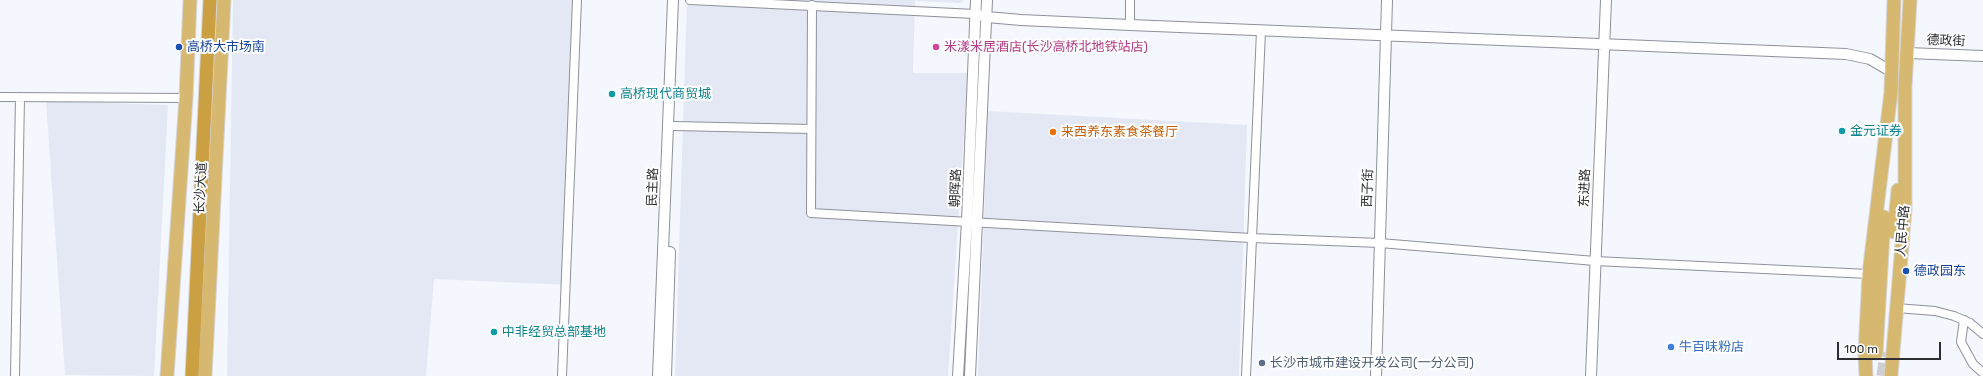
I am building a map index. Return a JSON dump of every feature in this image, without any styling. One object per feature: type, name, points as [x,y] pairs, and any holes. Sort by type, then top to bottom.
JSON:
[{"type":"highway","name":"长沙大道","points":[[185,376],[203,0]]},
{"type":"highway","name":"长沙大道","points":[[192,376],[210,0]]},
{"type":"main road","points":[[167,376],[186,98],[190,0]]},
{"type":"main road","points":[[205,376],[224,0]]},
{"type":"main road","name":"人民中路","points":[[1894,0],[1881,352],[1908,53],[1910,0]]},
{"type":"main road","name":"人民中路","points":[[1891,376],[1905,209],[1905,86]]},
{"type":"main road","name":"人民中路","points":[[1866,376],[1865,353],[1869,274],[1891,92]]},
{"type":"street","points":[[562,376],[577,0]]},
{"type":"street","name":"民主路","points":[[658,376],[673,0]]},
{"type":"street","name":"民主路","points":[[666,376],[679,0]]},
{"type":"street","points":[[690,0],[975,14],[987,17],[1130,25],[1846,54],[1870,58],[1892,72]]},
{"type":"street","name":"朝晖路","points":[[970,376],[976,0]]},
{"type":"street","name":"朝晖路","points":[[958,376],[972,222],[987,0]]},
{"type":"street","points":[[1130,0],[1130,25]]},
{"type":"street","name":"西子街","points":[[1376,376],[1387,0]]},
{"type":"street","name":"东进路","points":[[1591,376],[1606,0]]},
{"type":"street","points":[[812,5],[811,213],[1252,238],[1380,243],[1595,261],[1869,274]]},
{"type":"street","points":[[1246,376],[1261,31]]},
{"type":"street","name":"德政街","points":[[1908,53],[1983,56]]},
{"type":"street","points":[[0,97],[186,98]]},
{"type":"street","points":[[15,376],[20,97]]},
{"type":"street","points":[[674,126],[811,129]]},
{"type":"street","points":[[1896,308],[1935,311],[1954,316],[1964,320],[1983,334]]},
{"type":"street","points":[[1964,320],[1960,342],[1973,364],[1982,373]]},
{"type":"shaded area","points":[[233,0],[581,0],[570,285],[434,279],[426,376],[227,376]]},
{"type":"shaded area","points":[[687,0],[964,0],[961,3],[915,1],[913,73],[968,73],[948,376],[675,376]]},
{"type":"shaded area","points":[[46,101],[168,105],[154,376],[65,375]]},
{"type":"shaded area","points":[[988,111],[1247,125],[1239,376],[978,376]]},
{"type":"tunnel","points":[[1883,376],[1886,352]]},
{"type":"place","name":"高桥大市场南","points":[[179,47]]},
{"type":"place","name":"米漾米居酒店(长沙高桥北地铁站店)","points":[[936,47]]},
{"type":"place","name":"高桥现代商贸城","points":[[612,94]]},
{"type":"place","name":"金元证券","points":[[1842,131]]},
{"type":"place","name":"来西养东素食茶餐厅","points":[[1053,132]]},
{"type":"place","name":"德政园东","points":[[1906,271]]},
{"type":"place","name":"中非经贸总部基地","points":[[494,332]]},
{"type":"place","name":"牛百味粉店","points":[[1671,347]]},
{"type":"place","name":"长沙市城市建设开发公司(一分公司)","points":[[1262,363]]}]
